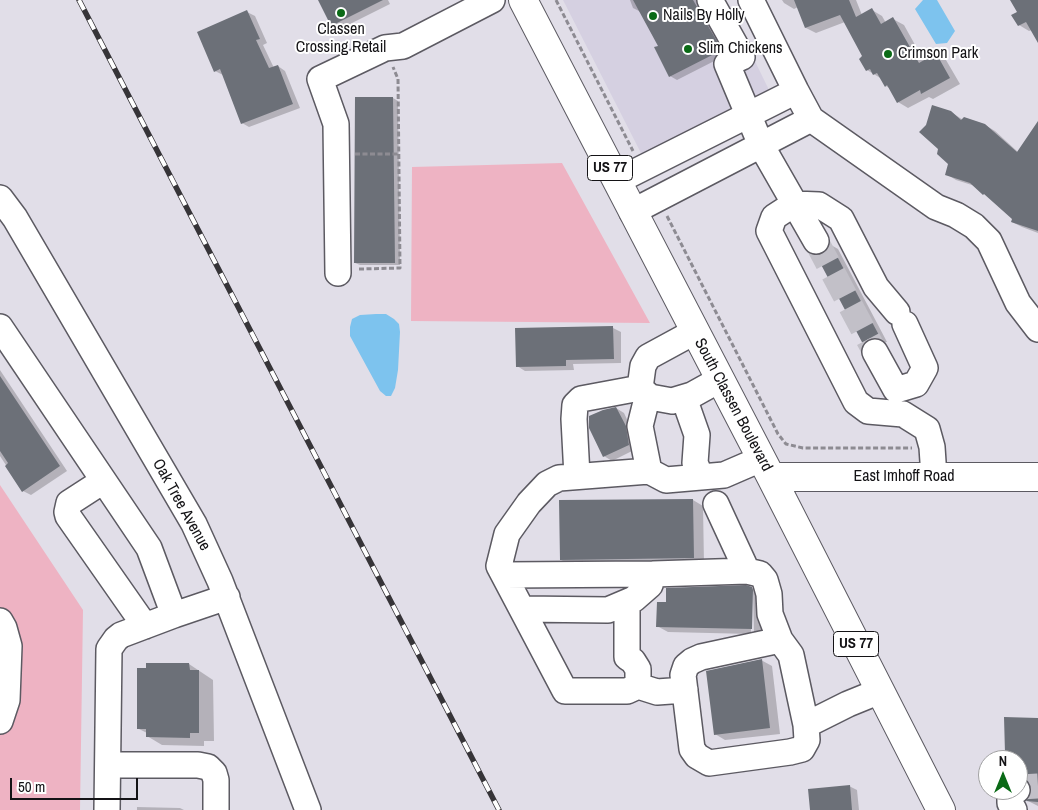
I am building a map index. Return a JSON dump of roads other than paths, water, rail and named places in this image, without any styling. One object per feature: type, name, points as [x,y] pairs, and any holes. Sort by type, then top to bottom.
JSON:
[{"type":"main road","name":"South Classen Boulevard","points":[[523,0],[941,810]]},
{"type":"main road","name":"East Imhoff Road","points":[[766,468],[934,477],[1038,477]]},
{"type":"street","points":[[346,271],[336,124],[323,87],[385,48],[397,54],[492,0]]},
{"type":"street","points":[[710,0],[742,57],[727,64],[761,145],[816,241]]},
{"type":"street","points":[[751,0],[811,119],[936,207],[974,226],[989,241],[1028,299],[1038,329]]},
{"type":"street","points":[[617,181],[796,91]]},
{"type":"street","points":[[632,212],[811,119]]},
{"type":"street","name":"Oak Tree Avenue","points":[[0,184],[15,218],[194,524],[226,598],[308,810]]},
{"type":"street","name":"Oak Tree Avenue","points":[[0,198],[15,218]]},
{"type":"street","points":[[875,352],[896,390],[916,384],[925,368],[901,318],[876,287],[841,219],[820,205],[794,204],[774,217],[770,231],[856,402],[868,411],[903,414],[927,429],[932,447],[934,477]]},
{"type":"street","points":[[0,327],[149,548],[174,615]]},
{"type":"street","points":[[649,471],[640,426],[645,406],[643,366],[648,357],[694,332]]},
{"type":"street","points":[[577,476],[574,419],[575,405],[580,399],[645,393],[672,401],[692,396],[719,380]]},
{"type":"street","points":[[684,398],[697,435],[696,462],[701,477]]},
{"type":"street","points":[[685,690],[657,692],[638,686],[627,691],[565,691],[502,571],[507,534],[529,503],[547,484],[559,478],[649,471],[666,480],[724,476],[766,468]]},
{"type":"street","points":[[104,480],[69,503],[67,512],[145,626]]},
{"type":"street","points":[[716,504],[747,571]]},
{"type":"street","points":[[502,571],[653,574],[747,571],[760,574],[765,580],[769,594],[770,614],[780,640],[791,656],[806,725],[807,740],[802,749],[790,752],[709,763],[697,756],[692,749],[683,675],[686,666],[692,660],[701,657],[780,640]]},
{"type":"street","points":[[522,609],[608,610],[634,599],[650,585],[653,574]]},
{"type":"street","points":[[107,810],[109,649],[116,639],[145,626],[226,598]]},
{"type":"street","points":[[627,603],[627,657],[633,661],[638,669],[638,686]]},
{"type":"street","points":[[0,621],[9,646],[7,700],[0,721]]},
{"type":"street","points":[[806,725],[848,704],[880,691]]},
{"type":"street","points":[[108,765],[198,765],[208,767],[214,773],[216,780],[216,810]]},
{"type":"water","points":[[923,0],[937,0],[955,31],[947,43],[936,44],[915,9]]},
{"type":"water","points":[[386,314],[399,324],[398,370],[395,388],[391,396],[386,396],[380,391],[350,336],[352,319],[360,315]]},
{"type":"tunnel","points":[[816,241],[875,352]]},
{"type":"tunnel","points":[[1028,787],[1038,786]]},
{"type":"railway","points":[[79,0],[499,810]]},
{"type":"place","name":"Classen Crossing Retail","points":[[341,13]]},
{"type":"place","name":"Nails By Holly","points":[[653,16]]},
{"type":"place","name":"Slim Chickens","points":[[688,49]]},
{"type":"place","name":"Crimson Park","points":[[888,54]]}]
